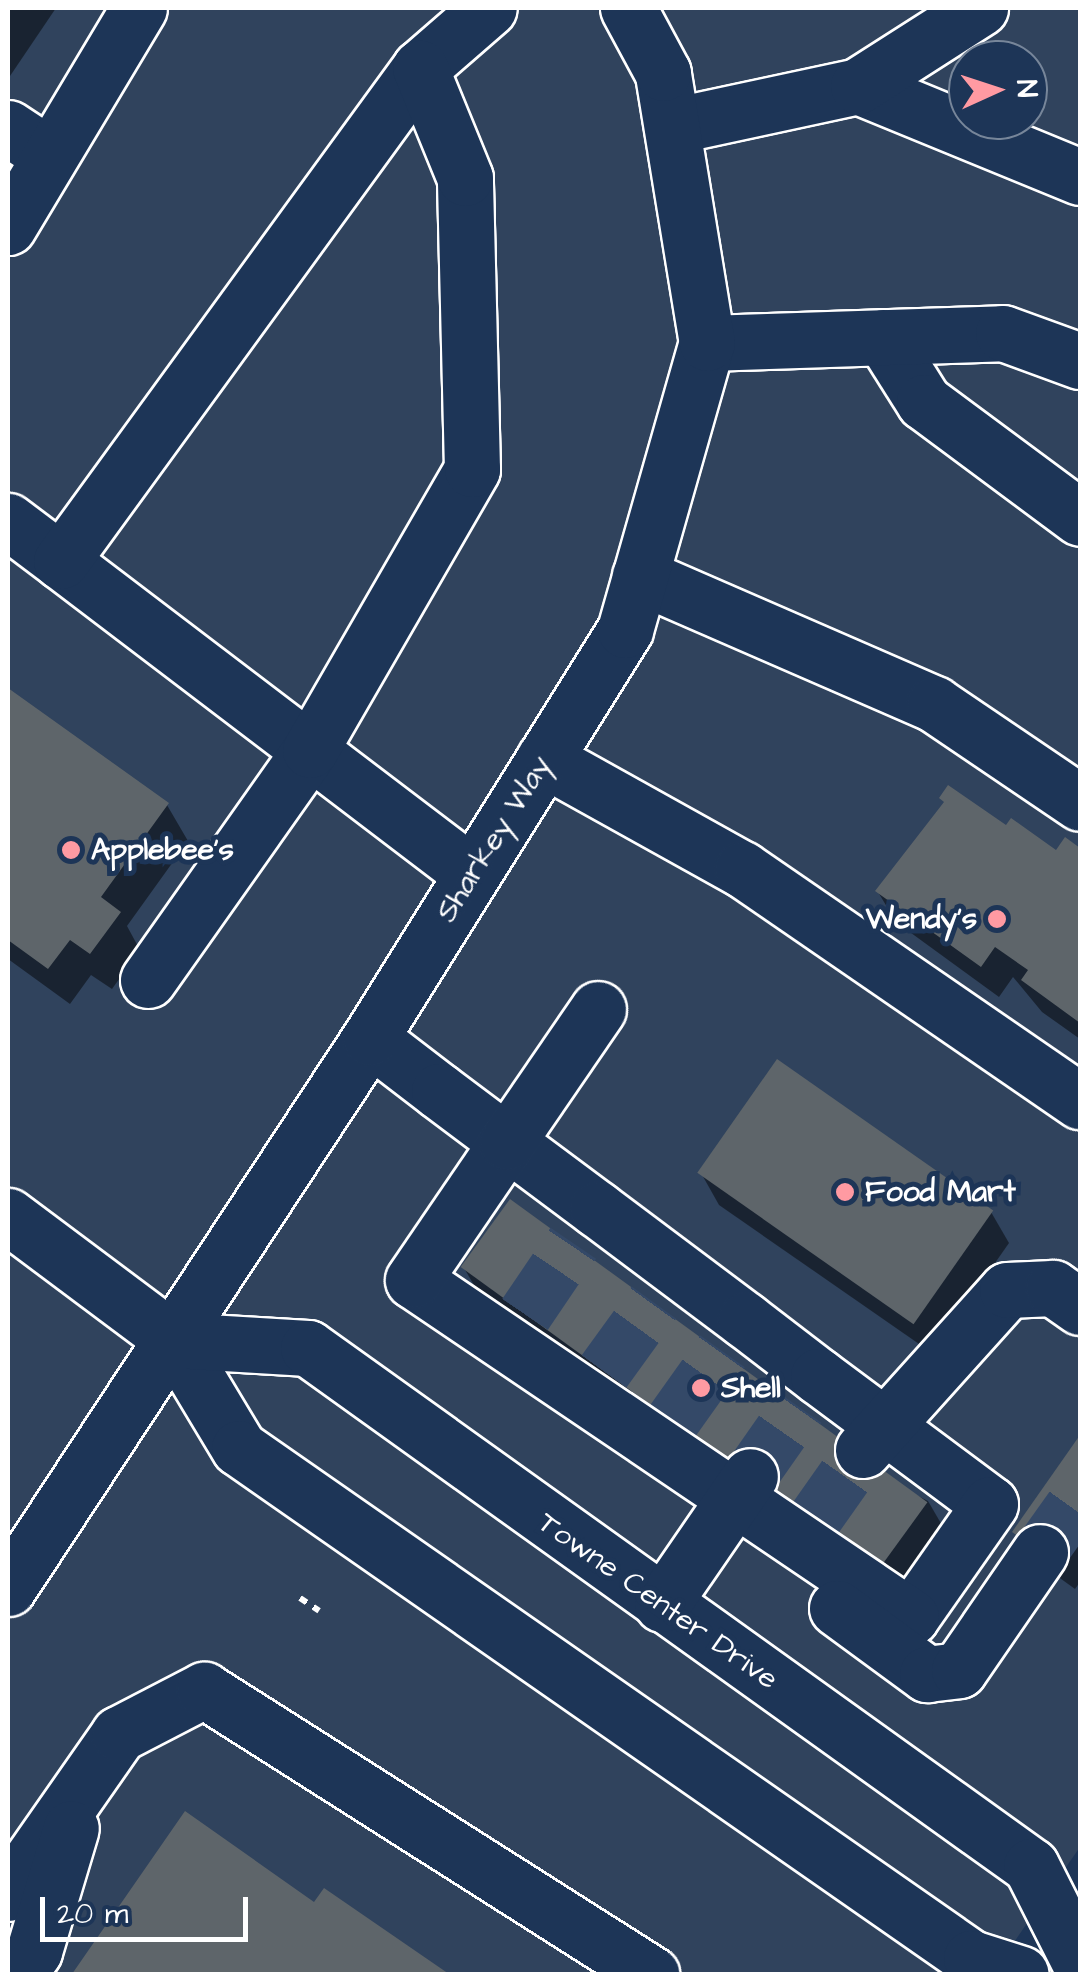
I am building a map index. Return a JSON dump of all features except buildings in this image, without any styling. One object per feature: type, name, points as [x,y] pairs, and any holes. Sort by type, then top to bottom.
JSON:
[{"type":"street","points":[[8,227],[28,142],[139,8]]},
{"type":"street","points":[[62,561],[420,68],[488,8]]},
{"type":"street","name":"Sharkey Way","points":[[8,1588],[370,1038],[625,630],[707,343],[663,73],[628,8]]},
{"type":"street","points":[[672,126],[858,86],[980,8]]},
{"type":"street","points":[[148,980],[310,750],[472,469],[465,178],[420,68]]},
{"type":"street","points":[[858,86],[1080,177]]},
{"type":"street","points":[[707,343],[1003,333],[1080,361]]},
{"type":"street","points":[[882,338],[924,402],[1080,518]]},
{"type":"street","points":[[8,520],[471,873]]},
{"type":"street","points":[[640,576],[934,704],[1080,803]]},
{"type":"street","points":[[544,759],[742,869],[1080,1100]]},
{"type":"street","points":[[370,1038],[507,1142],[585,1226],[873,1437],[990,1504],[910,1616],[806,1531],[516,1328],[414,1280],[507,1142],[598,1009]]},
{"type":"street","points":[[8,1216],[174,1340],[239,1448],[971,1958],[1021,1974]]},
{"type":"street","points":[[873,1437],[1007,1290],[1053,1288],[1080,1307]]},
{"type":"street","name":"Towne Center Drive","points":[[174,1340],[308,1348],[1032,1866],[1080,1963]]},
{"type":"street","points":[[662,1604],[742,1488]]},
{"type":"street","points":[[806,1531],[788,1572],[927,1674],[959,1670],[1040,1552]]},
{"type":"street","points":[[8,1893],[120,1734],[204,1690],[650,1974]]},
{"type":"street","points":[[18,1974],[34,1951],[85,1782]]},
{"type":"path","points":[[300,1598],[320,1611]]},
{"type":"shaded area","points":[[8,8],[1080,8],[1080,1847],[992,1974],[8,1974]]},
{"type":"tunnel","points":[[525,1314],[573,1243]]},
{"type":"tunnel","points":[[604,1371],[654,1302]]},
{"type":"tunnel","points":[[673,1420],[722,1351]]},
{"type":"tunnel","points":[[750,1476],[799,1406]]},
{"type":"tunnel","points":[[813,1521],[863,1450]]},
{"type":"tunnel","points":[[1040,1552],[1080,1496]]},
{"type":"place","name":"Applebee's","points":[[71,850]]},
{"type":"place","name":"Wendy's","points":[[997,919]]},
{"type":"place","name":"Food Mart","points":[[845,1192]]},
{"type":"place","name":"Shell","points":[[701,1388]]}]
